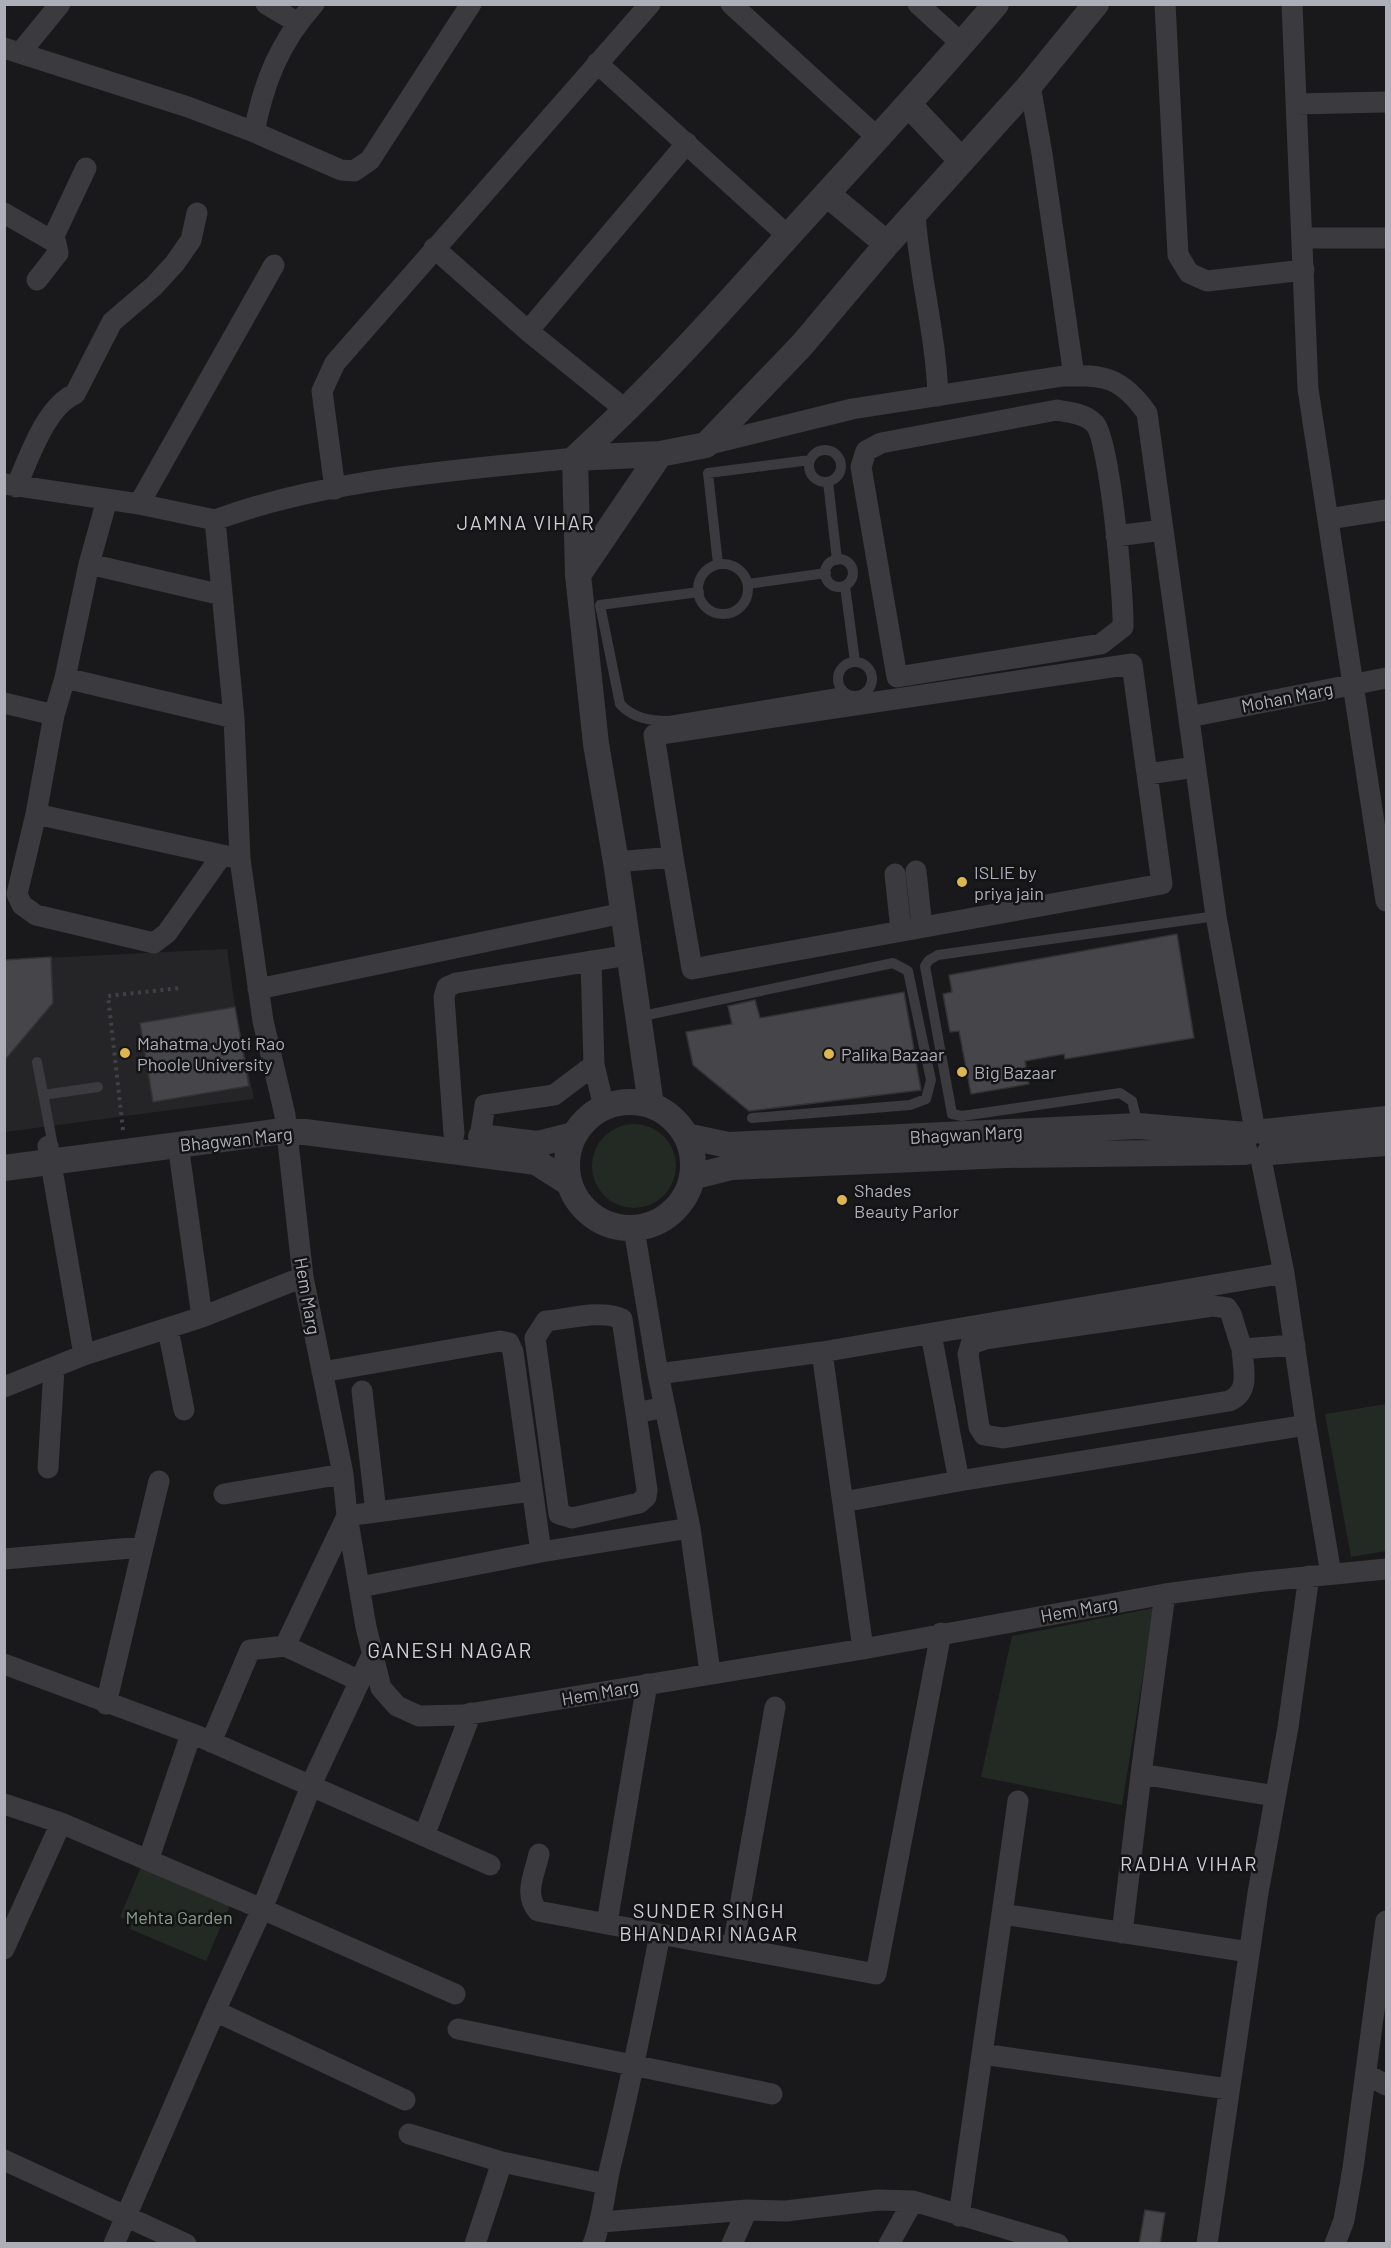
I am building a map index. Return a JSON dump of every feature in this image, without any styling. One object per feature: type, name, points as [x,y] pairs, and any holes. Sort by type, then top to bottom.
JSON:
[{"type":"street","points":[[60,4],[12,50],[188,107],[254,132],[341,170],[354,171],[370,160],[471,4]]},
{"type":"street","points":[[266,4],[298,22]]},
{"type":"street","points":[[254,132],[262,90],[283,44],[314,4]]},
{"type":"street","points":[[335,489],[322,391],[335,363],[650,4]]},
{"type":"street","points":[[731,4],[878,138]]},
{"type":"street","points":[[918,4],[962,44]]},
{"type":"street","points":[[651,1105],[616,862],[596,744],[591,606],[578,576],[575,458],[627,411],[909,105],[996,4]]},
{"type":"street","points":[[706,446],[802,345],[886,244],[1030,86],[1096,4]]},
{"type":"street","points":[[1165,4],[1178,255],[1189,273],[1207,281],[1304,270]]},
{"type":"street","points":[[1292,4],[1308,389],[1386,901]]},
{"type":"street","points":[[597,63],[788,236]]},
{"type":"street","points":[[1030,86],[1074,376]]},
{"type":"street","points":[[1296,104],[1386,102]]},
{"type":"street","points":[[909,105],[962,161]]},
{"type":"street","points":[[528,331],[687,143]]},
{"type":"street","points":[[52,240],[86,168]]},
{"type":"street","points":[[827,194],[886,244]]},
{"type":"street","points":[[4,213],[56,243],[57,253],[37,280]]},
{"type":"street","points":[[197,213],[191,240],[175,263],[154,286],[112,322],[75,394],[63,399],[8,485],[139,504],[215,520],[254,505],[391,477],[575,458],[660,454],[706,446],[852,409],[1074,376],[1106,378],[1125,387],[1147,413],[1216,916],[1257,1143],[1284,1273],[1331,1574]]},
{"type":"street","points":[[915,214],[917,246],[925,282],[937,371],[938,396]]},
{"type":"street","points":[[1302,238],[1386,238]]},
{"type":"street","points":[[434,248],[528,331],[627,411]]},
{"type":"street","points":[[139,504],[274,265]]},
{"type":"street","points":[[1056,410],[1081,415],[1096,425],[1104,450],[1116,536],[1124,600],[1123,627],[1101,644],[897,677],[861,466],[866,451],[881,443],[1056,410]]},
{"type":"street","points":[[578,576],[660,454]]},
{"type":"street","points":[[36,814],[231,857],[158,942],[148,942],[36,915],[22,905],[17,894],[36,814],[54,715],[65,678],[89,564],[107,500]]},
{"type":"street","points":[[1328,519],[1386,510]]},
{"type":"street","name":"Hem Marg","points":[[215,520],[234,718],[231,857],[286,1123],[303,1277],[343,1474],[347,1516],[360,1587],[381,1688],[397,1706],[419,1716],[471,1713],[863,1648],[1166,1594],[1386,1569]]},
{"type":"street","points":[[1116,536],[1163,530]]},
{"type":"street","points":[[89,564],[222,595]]},
{"type":"street","points":[[1132,664],[1148,774],[1162,884],[692,969],[654,735],[1132,664]]},
{"type":"street","points":[[65,678],[234,718]]},
{"type":"street","name":"Mohan Marg","points":[[1188,717],[1386,678]]},
{"type":"street","points":[[4,703],[54,715]]},
{"type":"street","points":[[1148,774],[1195,767]]},
{"type":"street","points":[[616,862],[673,857]]},
{"type":"street","points":[[901,931],[906,873],[922,927]]},
{"type":"street","points":[[258,989],[623,913]]},
{"type":"street","points":[[454,1134],[444,997],[447,987],[456,982],[629,955]]},
{"type":"street","points":[[591,961],[594,1065],[604,1107]]},
{"type":"street","points":[[451,1097],[485,1105],[554,1095],[594,1065]]},
{"type":"street","points":[[625,1102],[651,1105],[670,1116],[686,1136],[693,1155],[692,1177],[684,1198],[663,1219],[648,1227],[634,1229],[604,1223],[580,1204],[569,1183],[567,1156],[573,1135],[581,1124],[604,1107],[625,1102]]},
{"type":"street","points":[[480,1137],[485,1105]]},
{"type":"street","name":"Bhagwan Marg","points":[[686,1136],[728,1145],[1138,1126],[1257,1143],[1386,1119]]},
{"type":"street","name":"Bhagwan Marg","points":[[4,1152],[178,1144],[286,1123],[536,1162],[569,1183]]},
{"type":"street","name":"Bhagwan Marg","points":[[4,1168],[50,1151],[124,1137],[286,1123],[454,1134],[537,1144],[573,1135]]},
{"type":"street","name":"Bhagwan Marg","points":[[692,1177],[732,1167],[1257,1143],[1386,1143]]},
{"type":"street","points":[[178,1144],[202,1317]]},
{"type":"street","points":[[50,1151],[84,1355]]},
{"type":"street","points":[[634,1229],[658,1374],[690,1528],[710,1672]]},
{"type":"street","points":[[658,1374],[822,1352],[1284,1273]]},
{"type":"street","points":[[4,1387],[54,1369],[84,1355],[202,1317],[303,1277]]},
{"type":"street","points":[[1213,1306],[1227,1308],[1242,1349],[1244,1389],[1240,1396],[1229,1401],[1003,1438],[984,1435],[979,1427],[968,1353],[971,1344],[985,1339],[1213,1306]]},
{"type":"street","points":[[597,1315],[616,1316],[622,1319],[636,1413],[647,1490],[646,1497],[639,1503],[572,1518],[559,1514],[535,1338],[546,1321],[597,1315]]},
{"type":"street","points":[[168,1329],[184,1410]]},
{"type":"street","points":[[931,1334],[959,1480]]},
{"type":"street","points":[[322,1372],[500,1341],[509,1344],[513,1352],[541,1552]]},
{"type":"street","points":[[1242,1349],[1295,1345]]},
{"type":"street","points":[[822,1352],[863,1648]]},
{"type":"street","points":[[48,1468],[54,1369]]},
{"type":"street","points":[[362,1391],[376,1512]]},
{"type":"street","points":[[636,1413],[665,1407]]},
{"type":"street","points":[[843,1502],[959,1480],[1306,1425]]},
{"type":"street","points":[[224,1494],[343,1474]]},
{"type":"street","points":[[106,1704],[159,1481]]},
{"type":"street","points":[[285,1646],[347,1516],[532,1491]]},
{"type":"street","points":[[360,1587],[541,1552],[690,1528]]},
{"type":"street","points":[[4,1559],[143,1547]]},
{"type":"street","points":[[1207,2244],[1228,2089],[1309,1576]]},
{"type":"street","points":[[1122,1933],[1166,1594]]},
{"type":"street","points":[[539,1854],[529,1896],[531,1904],[538,1911],[876,1974],[941,1633]]},
{"type":"street","points":[[211,1742],[250,1650],[285,1646],[360,1681]]},
{"type":"street","points":[[114,2244],[262,1909],[312,1784],[373,1653]]},
{"type":"street","points":[[4,1664],[211,1742],[312,1784],[490,1865]]},
{"type":"street","points":[[607,1923],[647,1684]]},
{"type":"street","points":[[733,1946],[776,1707]]},
{"type":"street","points":[[424,1836],[471,1713]]},
{"type":"street","points":[[149,1858],[191,1734]]},
{"type":"street","points":[[1142,1774],[1275,1797]]},
{"type":"street","points":[[959,2216],[1018,1801]]},
{"type":"street","points":[[4,1803],[149,1858],[455,1994]]},
{"type":"street","points":[[4,1949],[61,1823]]},
{"type":"street","points":[[1002,1914],[1249,1952]]},
{"type":"street","points":[[1335,2244],[1346,2209],[1386,1921]]},
{"type":"street","points":[[593,2244],[602,2222],[606,2184],[634,2066],[660,1934]]},
{"type":"street","points":[[215,2011],[405,2100]]},
{"type":"street","points":[[458,2029],[772,2094]]},
{"type":"street","points":[[982,2054],[1228,2089]]},
{"type":"street","points":[[1366,2074],[1386,2085]]},
{"type":"street","points":[[409,2134],[502,2162],[606,2184]]},
{"type":"street","points":[[4,2160],[186,2244]]},
{"type":"street","points":[[475,2244],[502,2162]]},
{"type":"street","points":[[602,2222],[747,2210],[786,2211],[878,2200],[913,2201],[1020,2239],[1058,2244]]},
{"type":"street","points":[[889,2244],[913,2201]]},
{"type":"street","points":[[732,2244],[747,2210]]},
{"type":"lane","points":[[718,564],[708,473],[810,460],[822,451],[837,456],[840,471],[828,482]]},
{"type":"lane","points":[[810,460],[811,474],[818,480],[828,482]]},
{"type":"lane","points":[[828,482],[837,560]]},
{"type":"lane","points":[[837,560],[846,561],[852,567],[851,580],[845,586],[832,584],[826,573],[828,566],[837,560]]},
{"type":"lane","points":[[718,564],[725,564],[740,570],[748,584],[748,592],[741,606],[727,613],[719,613],[705,606],[699,592],[701,578],[718,564]]},
{"type":"lane","points":[[748,584],[826,573]]},
{"type":"lane","points":[[845,586],[855,662]]},
{"type":"lane","points":[[699,592],[591,606],[620,704],[641,719],[669,720],[844,693],[861,696],[867,693],[873,682],[873,676],[867,666],[855,662],[846,665],[839,673],[838,684],[844,693]]},
{"type":"lane","points":[[1138,1126],[1132,1101],[1120,1093],[962,1116],[952,1114],[925,966],[929,960],[938,956],[1216,916]]},
{"type":"lane","points":[[638,1017],[893,963],[909,971],[931,1080],[926,1099],[910,1106],[752,1118]]},
{"type":"lane","points":[[37,1062],[50,1151]]},
{"type":"lane","points":[[43,1095],[98,1087]]},
{"type":"path","points":[[124,1137],[108,996],[180,988]]},
{"type":"shaded area","name":"Mahatma Jyoti Rao Phoole University","points":[[227,949],[235,1007],[254,1099],[5,1132],[4,960]]},
{"type":"green space","points":[[634,1124],[650,1127],[664,1136],[673,1150],[676,1166],[673,1182],[664,1196],[650,1205],[634,1208],[618,1205],[604,1196],[595,1182],[592,1166],[595,1150],[604,1136],[618,1127]]},
{"type":"green space","points":[[1386,1404],[1386,1551],[1351,1557],[1325,1414]]},
{"type":"green space","points":[[1154,1608],[1122,1805],[981,1777],[1012,1636]]},
{"type":"green space","name":"Mehta Garden","points":[[141,1867],[230,1905],[206,1961],[130,1929],[132,1922],[120,1917]]},
{"type":"building","points":[[1177,934],[1194,1038],[1065,1059],[1064,1054],[1025,1061],[1029,1084],[971,1094],[959,1031],[950,1032],[943,994],[952,992],[949,975]]},
{"type":"building","points":[[51,957],[53,1003],[4,1061],[4,960]]},
{"type":"building","points":[[904,992],[921,1090],[749,1111],[693,1065],[686,1032],[732,1024],[728,1006],[755,1000],[760,1018]]},
{"type":"building","points":[[235,1007],[249,1086],[153,1102],[140,1023]]},
{"type":"building","points":[[1145,2210],[1165,2213],[1160,2244],[1139,2244]]},
{"type":"place","name":"ISLIE by priya jain","points":[[962,882]]},
{"type":"place","name":"Mahatma Jyoti Rao Phoole University","points":[[125,1053]]},
{"type":"place","name":"Palika Bazaar","points":[[829,1054]]},
{"type":"place","name":"Big Bazaar","points":[[962,1072]]},
{"type":"place","name":"Shades Beauty Parlor","points":[[842,1200]]},
{"type":"district","name":"JAMNA VIHAR","points":[[526,522]]},
{"type":"district","name":"GANESH NAGAR","points":[[450,1649]]},
{"type":"district","name":"RADHA VIHAR","points":[[1189,1863]]},
{"type":"district","name":"SUNDER SINGH BHANDARI NAGAR","points":[[709,1922]]}]
